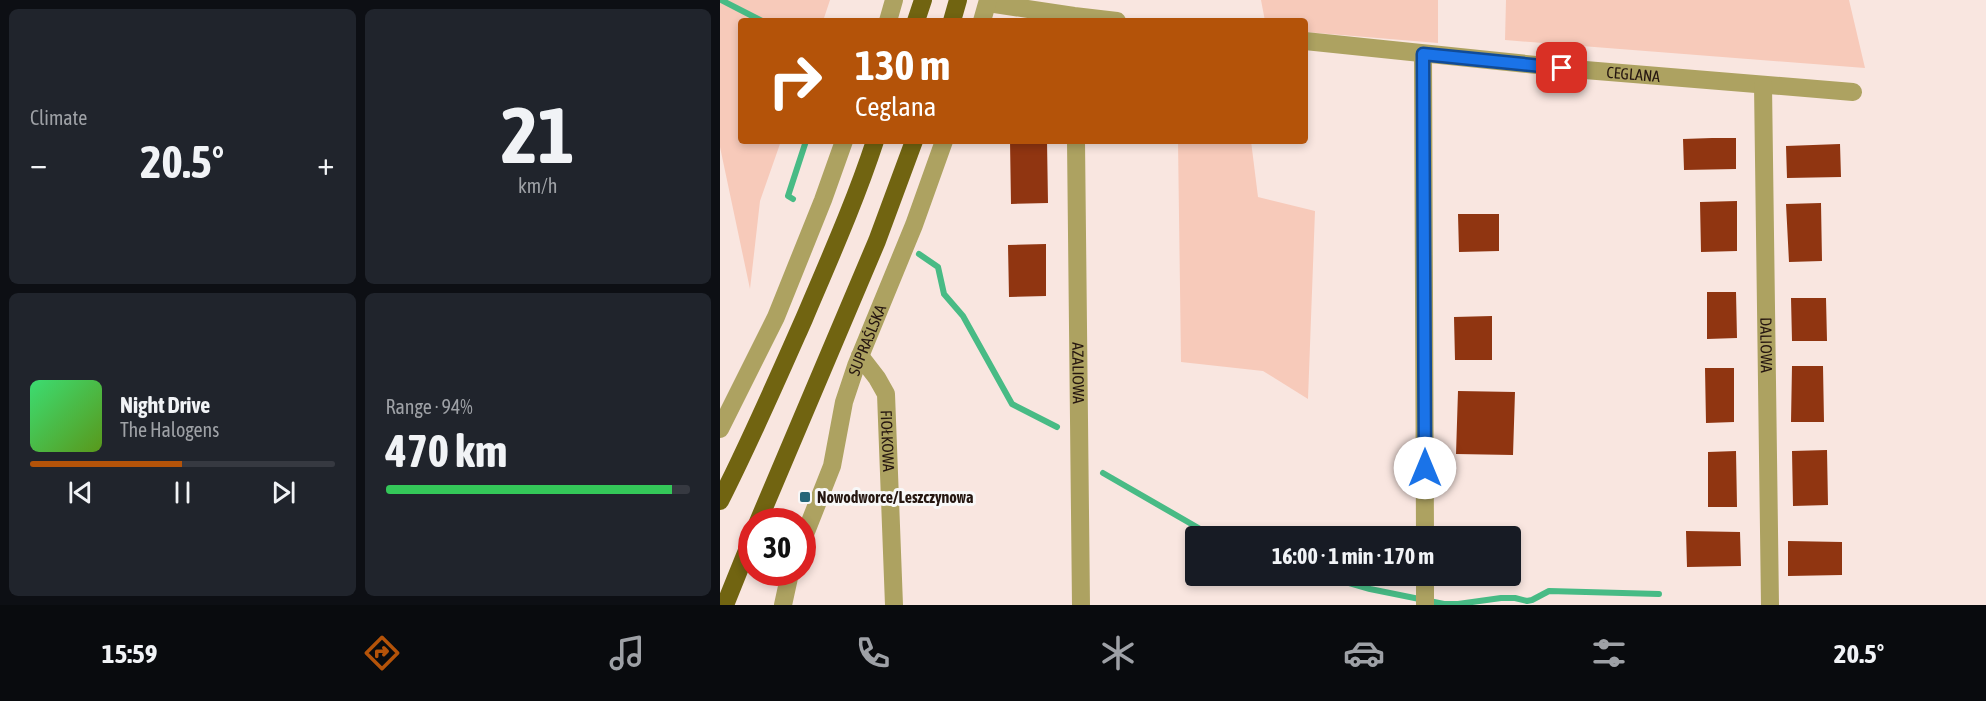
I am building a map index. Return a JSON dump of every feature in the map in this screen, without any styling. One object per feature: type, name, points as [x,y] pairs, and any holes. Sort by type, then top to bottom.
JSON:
[{"type":"main road","points":[[917,18],[923,0]]},
{"type":"main road","points":[[953,18],[958,0]]},
{"type":"main road","points":[[720,501],[751,440],[822,278],[864,176],[874,144]]},
{"type":"main road","points":[[764,508],[877,241],[913,144]]},
{"type":"main road","points":[[725,605],[738,573]]},
{"type":"street","points":[[889,18],[894,0]]},
{"type":"street","points":[[983,18],[988,1],[1069,18]]},
{"type":"street","name":"CEGLANA","points":[[1308,41],[1585,70],[1853,92]]},
{"type":"street","points":[[1423,54],[1425,526]]},
{"type":"street","name":"DALIOWA","points":[[1763,85],[1770,605]]},
{"type":"street","points":[[720,429],[776,317],[843,144]]},
{"type":"street","name":"SUPRAŚLSKA","points":[[815,508],[832,466],[844,402],[860,356],[914,225],[943,144]]},
{"type":"street","name":"AZALIOWA","points":[[1076,144],[1081,605]]},
{"type":"street","name":"FIOŁKOWA","points":[[860,356],[886,394],[894,605]]},
{"type":"street","points":[[783,605],[787,586]]},
{"type":"street","points":[[1425,586],[1425,605]]},
{"type":"shaded area","points":[[720,0],[830,0],[824,18],[738,18],[738,144],[780,144],[760,201],[750,289],[720,147]]},
{"type":"shaded area","points":[[1261,0],[1438,0],[1438,43],[1308,32],[1308,18],[1264,18]]},
{"type":"shaded area","points":[[1506,0],[1849,0],[1865,68],[1505,40]]},
{"type":"shaded area","points":[[1178,144],[1251,144],[1258,197],[1315,211],[1308,399],[1263,371],[1181,362]]},
{"type":"building","points":[[1736,138],[1736,169],[1684,170],[1683,139]]},
{"type":"building","points":[[1010,144],[1047,144],[1048,203],[1011,204]]},
{"type":"building","points":[[1840,144],[1841,177],[1787,178],[1786,146]]},
{"type":"building","points":[[1737,201],[1737,251],[1701,252],[1700,202]]},
{"type":"building","points":[[1821,203],[1822,261],[1789,262],[1786,204]]},
{"type":"building","points":[[1458,214],[1499,214],[1499,251],[1459,252]]},
{"type":"building","points":[[1046,244],[1046,296],[1009,297],[1008,245]]},
{"type":"building","points":[[1707,292],[1736,292],[1737,338],[1707,339]]},
{"type":"building","points":[[1791,298],[1826,298],[1827,341],[1792,341]]},
{"type":"building","points":[[1492,316],[1492,360],[1455,360],[1454,317]]},
{"type":"building","points":[[1792,366],[1823,366],[1824,422],[1791,422]]},
{"type":"building","points":[[1705,368],[1734,368],[1734,422],[1706,423]]},
{"type":"building","points":[[1458,391],[1515,392],[1513,455],[1456,454]]},
{"type":"building","points":[[1827,450],[1828,505],[1793,506],[1792,451]]},
{"type":"building","points":[[1736,451],[1737,507],[1708,507],[1708,452]]},
{"type":"building","points":[[1686,531],[1740,532],[1741,566],[1687,567]]},
{"type":"building","points":[[1788,541],[1842,542],[1842,575],[1788,576]]},
{"type":"waterway","points":[[721,0],[756,18]]},
{"type":"waterway","points":[[793,199],[788,196],[805,144]]},
{"type":"waterway","points":[[919,254],[938,267],[944,294],[963,316],[1012,404],[1057,427]]},
{"type":"waterway","points":[[1103,473],[1195,526]]},
{"type":"waterway","points":[[1360,586],[1444,604],[1501,598],[1527,601],[1549,591],[1659,594]]},
{"type":"place","name":"Nowodworce/Leszczynowa","points":[[805,497]]},
{"type":"route","points":[[1425,468],[1423,54],[1562,68]]}]
